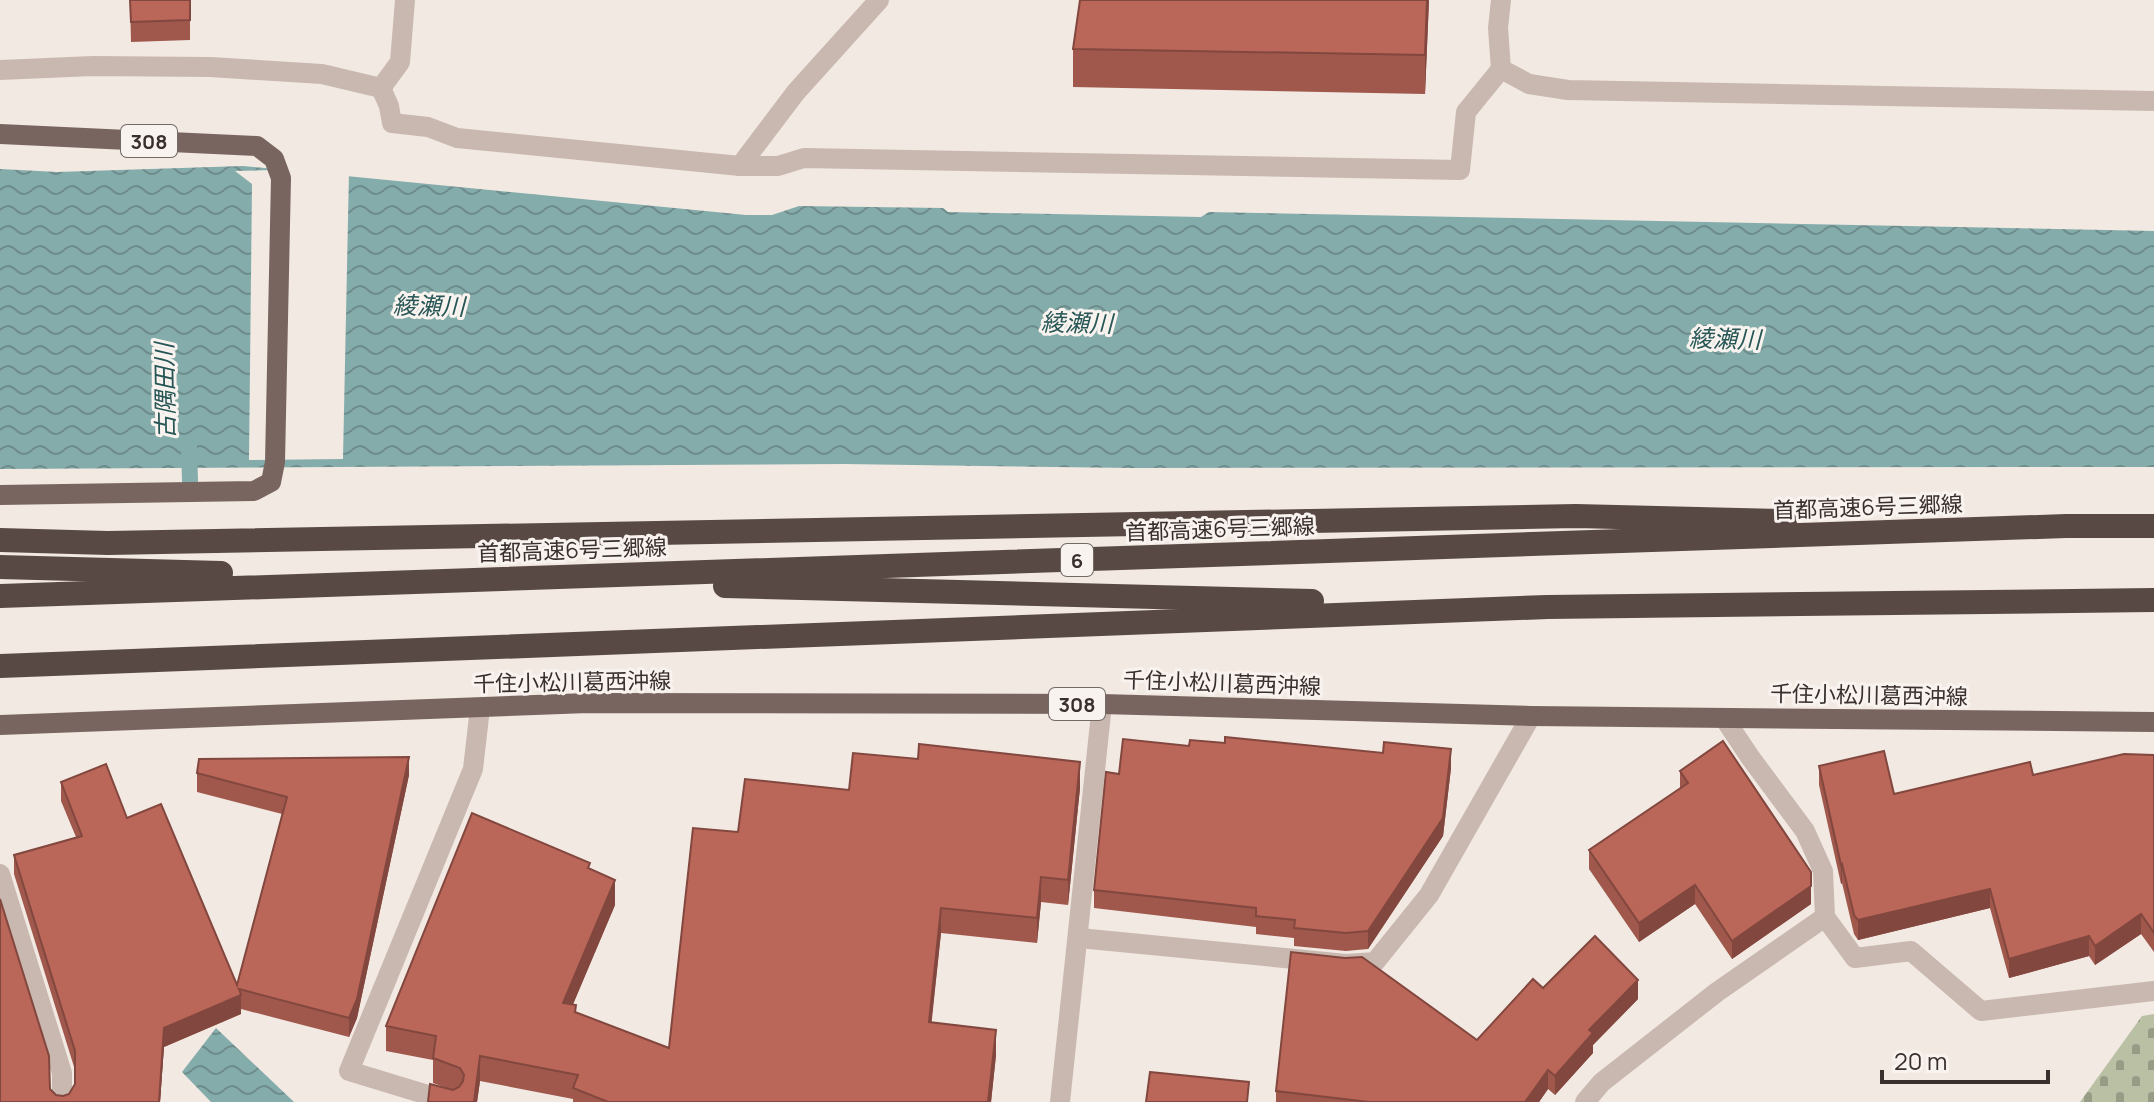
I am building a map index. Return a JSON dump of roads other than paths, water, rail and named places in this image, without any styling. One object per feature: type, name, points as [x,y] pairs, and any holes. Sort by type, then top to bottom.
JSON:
[{"type":"highway","points":[[0,540],[124,543],[1576,516],[2066,526]]},
{"type":"highway","name":"首都高速6号三郷線","points":[[0,596],[2066,526],[2154,526]]},
{"type":"highway","points":[[0,567],[1547,607]]},
{"type":"highway","points":[[0,666],[1547,607],[2154,600]]},
{"type":"main road","name":"308","points":[[0,134],[257,146],[274,159],[281,178],[275,462],[271,482],[254,491],[0,495]]},
{"type":"main road","name":"千住小松川葛西沖線","points":[[0,725],[588,703],[1102,704],[1531,716],[2154,722]]},
{"type":"street","points":[[381,88],[400,62],[405,0]]},
{"type":"street","points":[[740,166],[796,92],[879,0]]},
{"type":"street","points":[[381,88],[392,123],[428,127],[457,138],[740,166],[778,166],[804,158],[1460,170],[1466,112],[1501,69],[1498,28],[1501,0]]},
{"type":"street","points":[[0,70],[93,66],[210,67],[322,74],[381,88]]},
{"type":"street","points":[[1501,69],[1529,84],[1568,90],[2154,101]]},
{"type":"street","points":[[1060,1102],[1102,704]]},
{"type":"street","points":[[451,1102],[349,1071],[473,769],[480,708]]},
{"type":"street","points":[[1079,938],[1346,964],[1375,962],[1429,895],[1531,716]]},
{"type":"street","points":[[1724,718],[1805,831],[1823,871],[1825,917],[1855,958],[1911,951],[1981,1011],[2154,991]]},
{"type":"street","points":[[0,874],[62,1073],[62,1102]]},
{"type":"street","points":[[1585,1102],[1602,1082],[1717,992],[1825,917]]},
{"type":"water","name":"綾瀬川","points":[[243,166],[746,215],[772,215],[799,206],[1201,217],[1209,212],[2154,231],[2154,467],[1131,468],[843,464],[0,469],[0,169],[57,172]]},
{"type":"water","points":[[216,1028],[294,1102],[211,1102],[182,1072]]},
{"type":"waterway","name":"古隅田川","points":[[189,447],[190,481]]}]
